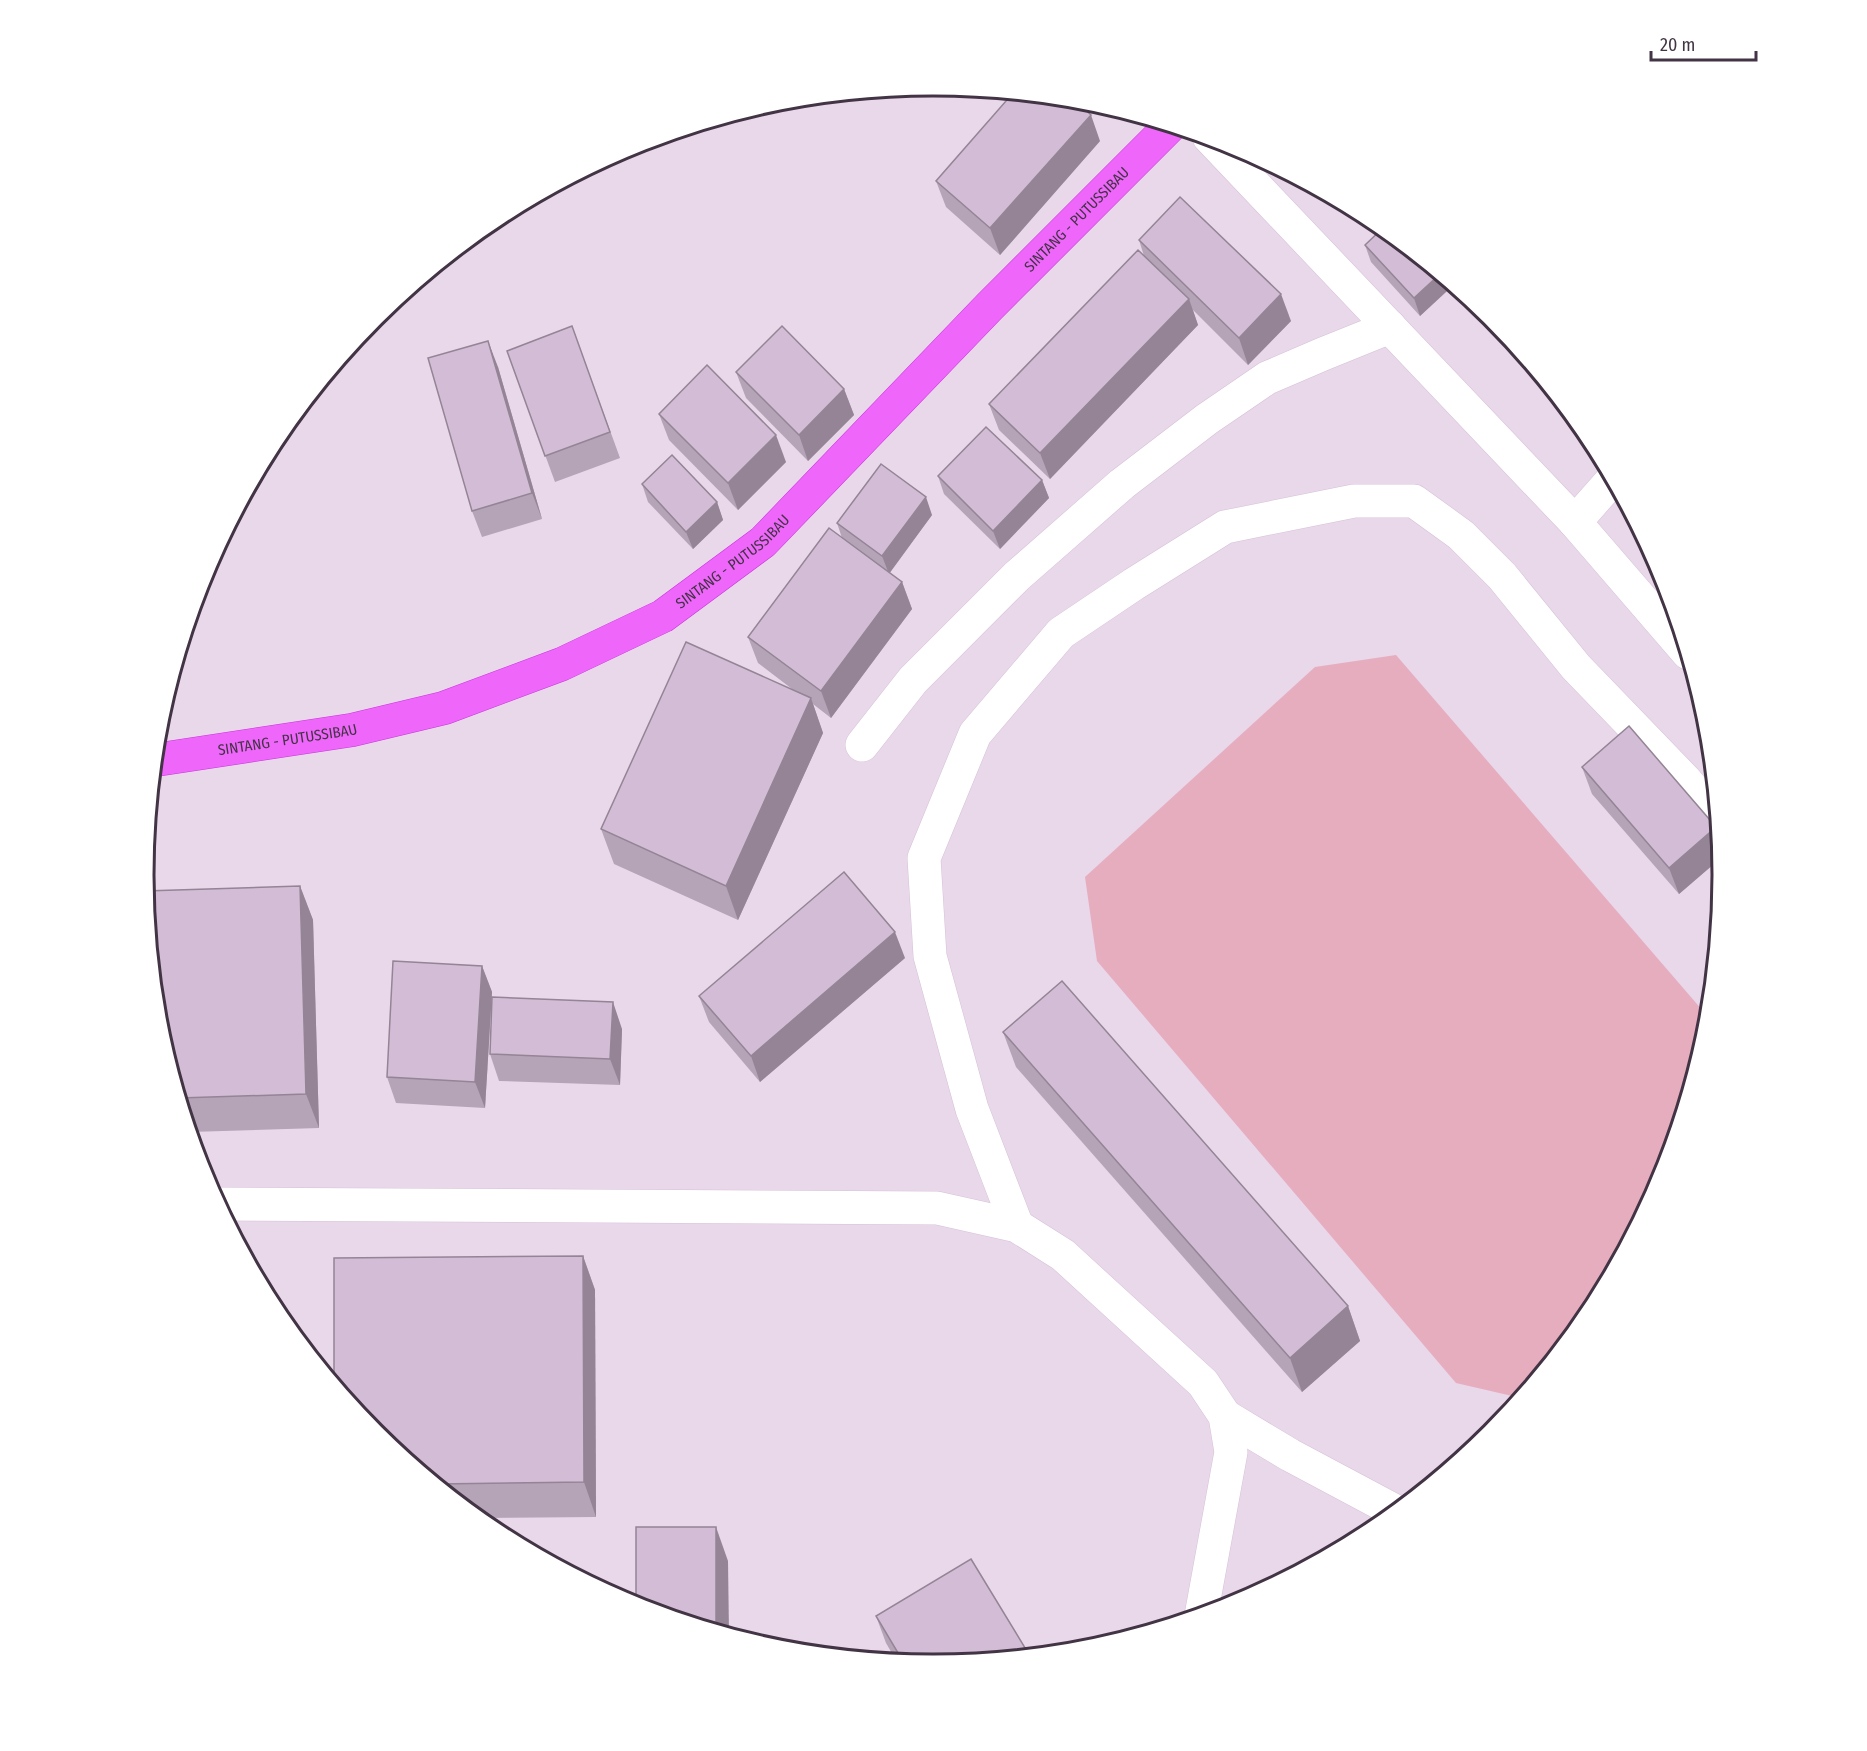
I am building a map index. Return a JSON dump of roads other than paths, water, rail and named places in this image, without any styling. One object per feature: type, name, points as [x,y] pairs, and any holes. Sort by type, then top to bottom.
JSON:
[{"type":"highway","name":"SINTANG - PUTUSSIBAU","points":[[163,759],[352,730],[444,708],[562,664],[663,616],[763,542],[989,308],[1165,131]]},
{"type":"street","points":[[1222,151],[1575,522],[1676,640]]},
{"type":"street","points":[[862,744],[913,680],[1017,576],[1122,484],[1207,419],[1267,378],[1390,327]]},
{"type":"street","points":[[1575,522],[1608,485]]},
{"type":"street","points":[[1017,1226],[972,1109],[930,956],[924,858],[975,734],[1061,633],[1225,527],[1354,501],[1414,501],[1461,535],[1502,576],[1576,668],[1686,781],[1709,810]]},
{"type":"street","points":[[227,1204],[937,1208],[1017,1226],[1063,1255],[1203,1383],[1224,1416],[1231,1452],[1203,1607]]},
{"type":"street","points":[[1224,1416],[1290,1455],[1389,1508]]}]
